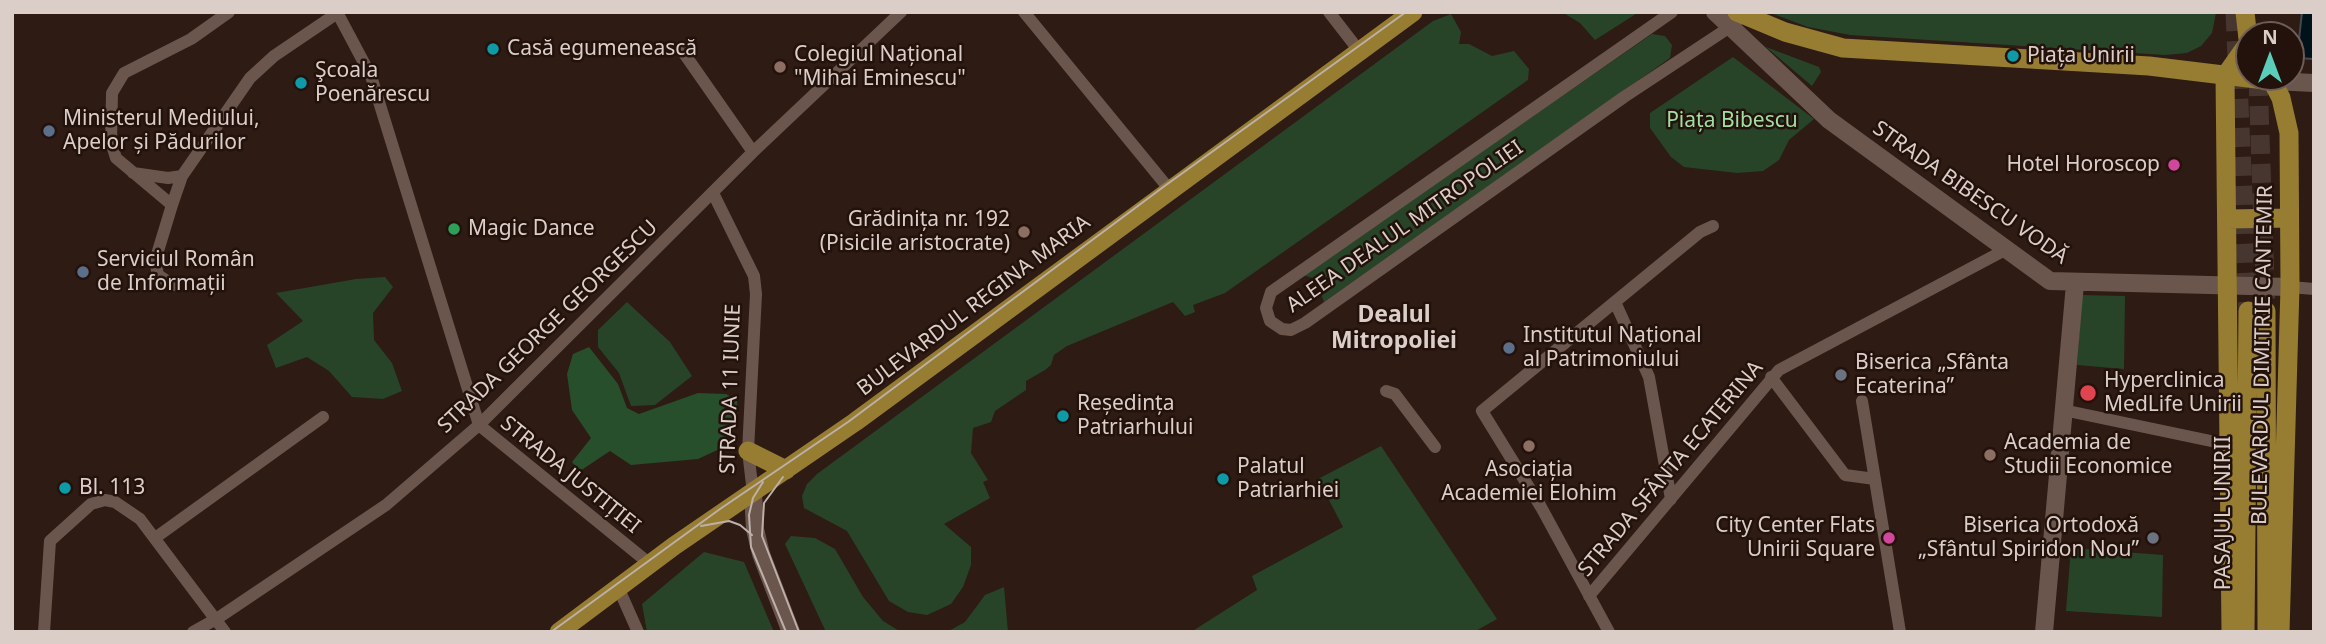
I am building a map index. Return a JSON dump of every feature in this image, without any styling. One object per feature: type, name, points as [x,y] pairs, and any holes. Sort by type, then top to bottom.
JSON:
[{"type":"main road","name":"BULEVARDUL REGINA MARIA","points":[[559,632],[650,564],[786,470],[1413,12]]},
{"type":"main road","points":[[1738,16],[1817,43],[1843,48],[2149,66],[2235,77]]},
{"type":"main road","points":[[2225,76],[2235,63]]},
{"type":"main road","name":"BULEVARDUL DIMITRIE CANTEMIR","points":[[2225,76],[2231,632]]},
{"type":"main road","name":"BULEVARDUL DIMITRIE CANTEMIR","points":[[2277,91],[2285,111],[2289,133],[2290,287],[2280,632]]},
{"type":"main road","points":[[2228,219],[2289,218]]},
{"type":"main road","name":"PASAJUL UNIRII","points":[[2245,632],[2257,311],[2266,632]]},
{"type":"main road","points":[[748,451],[786,470]]},
{"type":"street","points":[[172,205],[116,158],[111,142],[114,86],[124,73],[191,39],[229,12]]},
{"type":"street","name":"STRADA GEORGE GEORGESCU","points":[[193,632],[386,505],[479,425],[753,152],[901,12]]},
{"type":"street","points":[[1024,12],[1170,190]]},
{"type":"street","points":[[1329,12],[1360,52]]},
{"type":"street","name":"ALEEA DEALUL MITROPOLIEI","points":[[1672,12],[1271,292],[1266,308],[1270,321],[1282,329],[1291,330],[1305,323],[1738,16]]},
{"type":"street","name":"STRADA BIBESCU VODĂ","points":[[1715,12],[1738,16],[1829,120],[2050,281],[2075,284],[2290,287]]},
{"type":"street","points":[[173,285],[158,275],[155,261],[182,176],[250,78],[274,56],[338,13]]},
{"type":"street","name":"STRADA JUSTIȚIEI","points":[[338,13],[371,76],[479,425],[650,564]]},
{"type":"street","points":[[681,49],[753,152]]},
{"type":"street","points":[[130,172],[145,176],[182,176]]},
{"type":"street","name":"STRADA 11 IUNIE","points":[[713,193],[754,276],[757,294],[748,451],[752,493],[758,547],[791,632]]},
{"type":"street","points":[[1609,632],[1482,411],[1700,232],[1713,226]]},
{"type":"street","name":"STRADA SFÂNTA ECATERINA","points":[[1589,596],[1771,377],[1787,365],[2005,250]]},
{"type":"street","points":[[2043,632],[2075,284]]},
{"type":"street","points":[[2290,287],[2314,289]]},
{"type":"street","points":[[1615,302],[1649,377],[1671,499]]},
{"type":"street","points":[[1771,377],[1845,475],[1874,479]]},
{"type":"street","points":[[1386,391],[1395,394],[1435,447]]},
{"type":"street","points":[[1862,401],[1900,632]]},
{"type":"street","points":[[2063,410],[2230,445]]},
{"type":"street","points":[[155,538],[323,417]]},
{"type":"street","points":[[44,632],[48,549],[54,535],[91,504],[105,500],[115,502],[136,515],[218,618],[225,632]]},
{"type":"street","points":[[618,587],[638,632]]},
{"type":"green space","points":[[1562,12],[1639,12],[1595,40],[1580,23]]},
{"type":"green space","points":[[1768,12],[2216,13],[2212,33],[2201,46],[2187,53],[2165,55],[1850,35],[1808,27]]},
{"type":"green space","points":[[1451,14],[1461,32],[1459,44],[1469,44],[1492,56],[1514,51],[1529,69],[1528,80],[1225,293],[1193,305],[1195,312],[1185,316],[1173,302],[1067,346],[1054,355],[1051,365],[1026,381],[1026,390],[995,411],[991,422],[973,428],[971,453],[988,480],[983,482],[990,498],[944,524],[971,547],[971,565],[963,587],[951,604],[927,615],[908,612],[889,601],[847,531],[804,508],[802,496],[807,484],[817,474],[1433,21]]},
{"type":"green space","points":[[1652,34],[1665,36],[1672,45],[1670,58],[1324,302],[1315,279],[1303,275]]},
{"type":"green space","points":[[1766,47],[1819,67],[1821,72],[1812,86]]},
{"type":"green space","name":"Piața Bibescu","points":[[1733,57],[1814,119],[1789,140],[1779,160],[1763,171],[1737,173],[1684,167],[1671,157],[1650,128],[1650,113]]},
{"type":"green space","points":[[385,277],[393,287],[373,313],[374,340],[392,363],[402,391],[383,399],[352,397],[329,371],[307,357],[276,368],[267,345],[303,321],[276,293],[356,279]]},
{"type":"green space","points":[[2082,295],[2125,296],[2124,369],[2077,365]]},
{"type":"green space","points":[[627,302],[670,342],[692,376],[655,405],[631,406],[619,373],[598,347],[598,330]]},
{"type":"green space","points":[[589,347],[618,384],[627,408],[639,414],[698,393],[726,394],[737,400],[738,422],[726,446],[698,459],[631,465],[610,451],[580,471],[572,462],[591,438],[572,410],[567,374],[573,354]]},
{"type":"green space","points":[[1381,446],[1497,619],[1474,632],[1191,632],[1257,590],[1252,576],[1343,527],[1318,479]]},
{"type":"green space","points":[[791,536],[815,538],[835,549],[863,597],[883,621],[901,632],[826,632],[785,544]]},
{"type":"green space","points":[[2071,548],[2163,555],[2162,617],[2066,611]]},
{"type":"green space","points":[[704,552],[744,562],[774,632],[647,632],[642,604]]},
{"type":"green space","points":[[1004,587],[1008,632],[947,632],[965,622],[985,595]]},
{"type":"shaded area","points":[[2302,12],[2314,12],[2314,59],[2305,58],[2305,21],[2301,21]]},
{"type":"tunnel","points":[[2235,12],[2248,311]]},
{"type":"tunnel","points":[[2258,91],[2266,311]]},
{"type":"tram line","points":[[551,632],[720,509],[848,422],[1166,185],[1406,12]]},
{"type":"tram line","points":[[783,477],[764,503],[762,536],[799,632]]},
{"type":"tram line","points":[[763,482],[753,498],[749,515],[751,547],[786,632]]},
{"type":"tram line","points":[[701,526],[729,521],[740,525],[752,535]]},
{"type":"place","name":"Casă egumenească","points":[[493,49]]},
{"type":"place","name":"Piața Unirii","points":[[2013,56]]},
{"type":"place","name":"Colegiul Național \"Mihai Eminescu\"","points":[[780,67]]},
{"type":"place","name":"Şcoala Poenărescu","points":[[301,83]]},
{"type":"place","name":"Ministerul Mediului, Apelor și Pădurilor","points":[[49,131]]},
{"type":"place","name":"Hotel Horoscop","points":[[2174,165]]},
{"type":"place","name":"Magic Dance","points":[[454,229]]},
{"type":"place","name":"Grădinița nr. 192 (Pisicile aristocrate)","points":[[1024,232]]},
{"type":"place","name":"Serviciul Român de Informații","points":[[83,272]]},
{"type":"place","name":"Institutul Național al Patrimoniului","points":[[1509,348]]},
{"type":"place","name":"Biserica „Sfânta Ecaterina”","points":[[1841,375]]},
{"type":"place","name":"Hyperclinica MedLife Unirii","points":[[2088,393]]},
{"type":"place","name":"Reședința Patriarhului","points":[[1063,416]]},
{"type":"place","name":"Asociația Academiei Elohim","points":[[1529,446]]},
{"type":"place","name":"Academia de Studii Economice","points":[[1990,455]]},
{"type":"place","name":"Palatul Patriarhiei","points":[[1223,479]]},
{"type":"place","name":"Bl. 113","points":[[65,488]]},
{"type":"place","name":"City Center Flats Unirii Square","points":[[1889,538]]},
{"type":"place","name":"Biserica Ortodoxă „Sfântul Spiridon Nou”","points":[[2153,538]]},
{"type":"district","name":"Dealul Mitropoliei","points":[[1394,328]]}]
